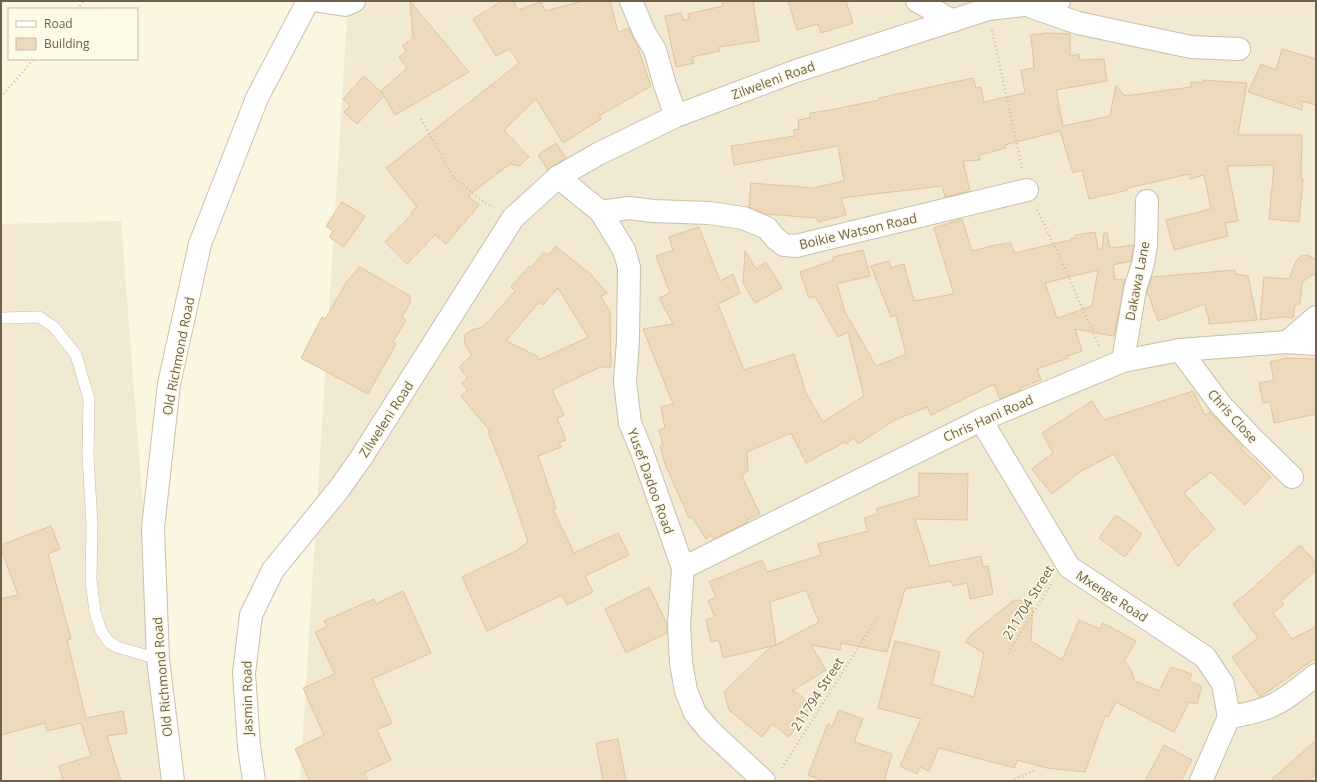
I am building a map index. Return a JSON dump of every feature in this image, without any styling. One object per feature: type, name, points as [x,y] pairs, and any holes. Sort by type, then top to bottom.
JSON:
[{"type":"street","name":"Old Richmond Road","points":[[173,781],[158,659],[154,528],[170,384],[200,244],[257,98],[308,1]]},
{"type":"street","points":[[319,1],[345,5],[354,1]]},
{"type":"street","points":[[631,1],[644,32],[655,50],[676,116]]},
{"type":"street","points":[[917,1],[953,21]]},
{"type":"street","name":"Zilweleni Road","points":[[251,615],[273,570],[339,489],[361,458],[513,218],[558,177],[598,154],[676,116],[796,71],[988,9],[1059,1]]},
{"type":"street","points":[[1027,5],[1085,25],[1191,47],[1239,49]]},
{"type":"street","name":"Yusef Dadoo Road","points":[[558,177],[601,212],[624,250],[629,267],[628,340],[625,382],[630,423],[642,452],[683,568],[679,624],[681,663],[686,691],[695,713],[709,730],[764,781]]},
{"type":"street","name":"Boikie Watson Road","points":[[601,212],[629,208],[653,211],[709,212],[743,218],[767,228],[775,238],[784,245],[796,246],[1027,190]]},
{"type":"street","name":"Dakawa Lane","points":[[1123,361],[1135,289],[1143,264],[1146,246],[1147,201]]},
{"type":"street","points":[[1287,342],[1316,317]]},
{"type":"street","name":"Chris Hani Road","points":[[683,568],[980,420],[1123,361],[1180,350],[1287,342],[1316,344]]},
{"type":"street","name":"Chris Close","points":[[1180,350],[1220,404],[1292,477]]},
{"type":"street","name":"Mxenge Road","points":[[980,420],[1069,568],[1205,657],[1223,684],[1229,717]]},
{"type":"street","name":"Jasmin Road","points":[[251,615],[244,673],[249,746],[254,781]]},
{"type":"street","points":[[1201,781],[1229,717],[1249,714],[1270,706],[1286,697],[1316,675]]},
{"type":"lane","points":[[1,318],[39,317],[54,327],[76,355],[89,399],[88,456],[92,524],[91,580],[95,612],[102,631],[109,642],[117,647],[158,659]]},
{"type":"path","points":[[1,97],[33,60]]},
{"type":"path","points":[[421,119],[453,177],[481,200],[513,218]]},
{"type":"path","name":"211704 Street","points":[[1008,653],[1065,562]]},
{"type":"path","name":"211794 Street","points":[[781,768],[877,618]]},
{"type":"path","points":[[1011,781],[1035,770]]},
{"type":"shaded area","points":[[348,1],[1316,1],[1316,781],[300,781]]},
{"type":"shaded area","points":[[121,221],[164,781],[1,781],[1,224]]},
{"type":"building","points":[[410,1],[469,72],[395,115],[384,96],[357,124],[344,112],[350,106],[343,99],[364,76],[384,95],[381,91],[407,68],[399,57],[406,51],[402,46],[413,38]]},
{"type":"building","points":[[502,1],[513,1],[518,10],[541,2],[545,11],[583,1],[610,1],[618,32],[629,28],[637,45],[651,86],[599,116],[601,119],[563,143],[536,99],[504,130],[529,157],[520,166],[510,164],[468,196],[479,205],[446,244],[435,235],[407,264],[385,242],[417,207],[386,168],[519,63],[509,49],[496,56],[473,19]]},
{"type":"building","points":[[722,1],[753,1],[759,41],[719,47],[720,51],[692,57],[694,63],[676,67],[665,16],[681,13],[683,20],[689,19],[688,14],[723,6]]},
{"type":"building","points":[[788,1],[846,1],[853,23],[821,33],[818,24],[797,30]]},
{"type":"building","points":[[1047,33],[1070,34],[1070,56],[1079,54],[1080,60],[1104,59],[1107,81],[1056,90],[1063,126],[1110,116],[1116,85],[1125,96],[1191,87],[1191,82],[1203,83],[1203,80],[1247,83],[1238,135],[1302,135],[1301,179],[1303,179],[1299,222],[1269,219],[1274,165],[1227,166],[1238,221],[1225,223],[1228,236],[1174,250],[1166,220],[1211,209],[1204,175],[1190,179],[1189,174],[1128,188],[1128,190],[1089,199],[1082,170],[1073,173],[1060,131],[1005,145],[1006,148],[979,155],[980,160],[963,161],[970,191],[945,197],[942,186],[841,198],[846,215],[818,222],[817,218],[766,214],[749,207],[751,183],[813,188],[844,181],[838,146],[734,165],[731,146],[795,136],[794,130],[799,129],[798,120],[810,118],[810,113],[879,100],[879,98],[973,78],[976,88],[981,87],[984,102],[1025,93],[1021,70],[1034,68],[1031,35]]},
{"type":"building","points":[[1282,49],[1316,59],[1316,105],[1302,101],[1302,110],[1248,92],[1261,64],[1276,70]]},
{"type":"building","points":[[556,143],[566,158],[548,170],[538,155]]},
{"type":"building","points":[[342,202],[365,216],[344,247],[329,237],[333,231],[326,226]]},
{"type":"building","points":[[962,219],[972,251],[1011,243],[1014,253],[1071,240],[1070,239],[1075,238],[1075,235],[1095,232],[1098,249],[1102,249],[1104,233],[1107,233],[1110,248],[1134,245],[1131,261],[1113,265],[1115,280],[1125,279],[1114,336],[1075,329],[1082,351],[1067,356],[1068,358],[1037,369],[1041,380],[1020,388],[1021,390],[1000,399],[994,384],[931,415],[927,407],[895,420],[858,444],[854,438],[846,444],[845,442],[806,463],[791,433],[747,452],[748,470],[742,477],[760,514],[747,520],[748,522],[713,539],[711,535],[706,539],[692,517],[689,518],[665,464],[660,446],[663,445],[659,430],[665,428],[661,407],[673,404],[643,329],[673,324],[659,298],[670,293],[656,256],[673,250],[669,237],[699,227],[720,281],[733,274],[740,293],[718,304],[744,370],[794,354],[806,393],[823,422],[864,396],[848,332],[838,337],[815,296],[809,298],[800,272],[834,260],[833,257],[863,250],[870,276],[837,284],[845,312],[876,366],[906,354],[896,315],[891,317],[871,266],[889,261],[891,268],[904,264],[914,301],[954,294],[934,228]],"holes":[[[1098,270],[1092,306],[1057,318],[1045,283]]]},
{"type":"building","points":[[556,246],[586,271],[587,270],[607,293],[601,296],[610,312],[611,367],[600,367],[552,390],[564,415],[557,418],[566,440],[559,443],[561,447],[538,456],[556,508],[553,509],[574,553],[618,533],[629,555],[585,576],[593,592],[567,605],[562,595],[487,631],[462,577],[516,551],[528,542],[506,476],[488,432],[490,431],[461,396],[468,390],[462,383],[468,378],[459,367],[472,355],[465,344],[464,338],[466,334],[471,330],[483,327],[515,291],[511,287],[529,266],[531,268],[544,252],[548,255]],"holes":[[[558,288],[588,337],[539,360],[537,356],[506,341],[539,302],[543,305]]]},
{"type":"building","points":[[745,251],[756,269],[766,262],[782,288],[755,303],[743,283]]},
{"type":"building","points":[[1307,255],[1316,261],[1316,273],[1302,282],[1300,304],[1295,304],[1293,318],[1283,317],[1260,320],[1264,277],[1289,279],[1296,261],[1301,256]]},
{"type":"building","points":[[360,267],[410,296],[410,303],[402,318],[406,320],[393,342],[396,344],[368,394],[301,358],[322,317],[325,319],[348,280]]},
{"type":"building","points":[[1235,270],[1235,274],[1248,276],[1257,320],[1209,324],[1205,304],[1158,321],[1147,291],[1152,277]]},
{"type":"building","points":[[1286,358],[1316,359],[1316,414],[1274,423],[1270,402],[1263,403],[1259,383],[1274,380],[1270,362]]},
{"type":"building","points":[[1193,391],[1205,415],[1210,412],[1243,446],[1241,448],[1271,477],[1245,505],[1211,472],[1184,493],[1215,529],[1189,553],[1178,567],[1114,454],[1081,471],[1052,494],[1032,469],[1053,453],[1042,433],[1092,401],[1104,420]]},
{"type":"building","points":[[919,473],[968,474],[967,520],[915,519],[930,566],[981,556],[983,567],[988,566],[993,594],[970,599],[967,583],[953,586],[951,581],[905,589],[887,652],[841,643],[840,650],[811,645],[826,670],[792,691],[799,694],[811,706],[789,737],[772,724],[762,737],[729,710],[724,692],[768,649],[776,645],[723,658],[719,640],[711,642],[706,620],[715,617],[708,601],[716,597],[709,582],[762,560],[767,572],[821,555],[818,544],[868,531],[864,518],[878,514],[876,509],[919,496]],"holes":[[[806,590],[819,622],[776,645],[770,602]]]},
{"type":"building","points":[[1116,515],[1142,534],[1125,557],[1099,538]]},
{"type":"building","points":[[51,526],[60,549],[48,554],[71,639],[67,640],[86,718],[123,711],[127,733],[107,736],[121,781],[63,781],[59,766],[91,756],[81,723],[47,731],[45,723],[1,735],[1,599],[18,595],[1,549],[1,545]]},
{"type":"building","points":[[1300,545],[1316,563],[1316,570],[1281,601],[1284,604],[1273,613],[1292,639],[1316,627],[1316,658],[1260,697],[1232,657],[1258,638],[1233,604]]},
{"type":"building","points":[[649,587],[667,624],[667,633],[626,653],[605,609]]},
{"type":"building","points":[[403,591],[431,653],[372,679],[392,723],[377,730],[391,760],[364,773],[368,781],[310,781],[295,749],[324,735],[303,688],[335,674],[315,632],[327,627],[324,621],[374,599],[376,604]]},
{"type":"building","points":[[1014,600],[1033,601],[1031,641],[1062,660],[1079,620],[1100,629],[1103,623],[1136,641],[1124,661],[1131,670],[1135,681],[1159,691],[1171,667],[1192,674],[1189,681],[1202,686],[1197,704],[1189,702],[1174,732],[1116,702],[1108,717],[1105,716],[1085,772],[1047,768],[1017,760],[1015,768],[939,748],[929,771],[920,767],[917,774],[900,766],[921,719],[878,708],[895,641],[940,652],[932,684],[974,697],[984,653],[965,642],[972,634]]},
{"type":"building","points":[[839,710],[863,719],[855,742],[892,754],[884,781],[824,781],[808,775],[828,723],[832,727]]},
{"type":"building","points":[[618,739],[626,781],[603,781],[596,743]]},
{"type":"building","points":[[1316,740],[1316,772],[1310,781],[1270,781]]},
{"type":"building","points":[[1164,745],[1192,760],[1181,781],[1145,781]]}]
